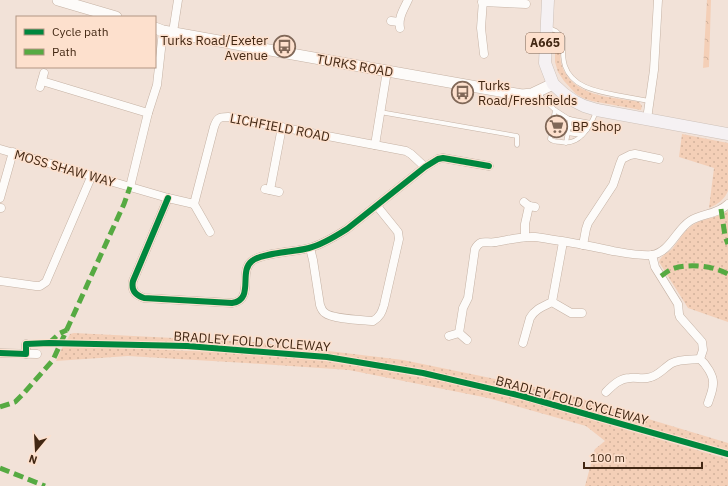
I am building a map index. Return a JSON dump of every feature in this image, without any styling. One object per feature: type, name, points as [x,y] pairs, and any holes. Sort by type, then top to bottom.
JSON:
[{"type":"main road","name":"A665","points":[[548,0],[544,63],[553,84],[564,94],[584,106],[597,110],[728,134]]},
{"type":"street","points":[[58,0],[113,16]]},
{"type":"street","points":[[130,187],[148,114],[157,85],[164,30],[178,0]]},
{"type":"street","points":[[397,24],[408,0]]},
{"type":"street","points":[[647,119],[656,51],[658,0]]},
{"type":"street","points":[[484,54],[479,43],[483,1],[514,6],[526,4]]},
{"type":"street","name":"TURKS ROAD","points":[[164,30],[522,95],[532,94],[553,84]]},
{"type":"street","points":[[375,145],[386,71]]},
{"type":"street","points":[[42,80],[148,114]]},
{"type":"street","name":"LICHFIELD ROAD","points":[[194,204],[214,127],[218,118],[222,117],[406,151],[425,167]]},
{"type":"street","points":[[279,192],[268,190],[282,127]]},
{"type":"street","name":"MOSS SHAW WAY","points":[[0,148],[168,198],[194,204]]},
{"type":"street","points":[[0,198],[13,152]]},
{"type":"street","points":[[583,245],[588,223],[613,185],[622,159],[635,154],[646,160],[660,159]]},
{"type":"street","points":[[168,198],[133,281],[132,284],[134,291],[139,296],[152,298],[236,303],[241,300],[245,292],[246,270],[251,261],[263,256],[310,248],[347,230],[425,167],[438,159],[443,158],[489,166]]},
{"type":"street","points":[[0,281],[36,286],[40,286],[46,282],[92,175]]},
{"type":"street","points":[[194,204],[210,232]]},
{"type":"street","points":[[459,333],[463,308],[468,298],[473,255],[475,248],[481,242],[492,243],[525,237],[542,238],[627,254],[652,255],[667,246],[690,221],[714,213],[728,204]]},
{"type":"street","points":[[525,237],[525,224],[529,205]]},
{"type":"street","points":[[310,248],[320,305],[326,314],[334,317],[373,321],[378,318],[384,305],[399,235],[377,206]]},
{"type":"street","points":[[552,302],[563,242]]},
{"type":"street","points":[[652,255],[655,267],[678,304],[680,317],[702,342],[703,350],[700,359]]},
{"type":"street","points":[[552,302],[571,313],[584,312]]},
{"type":"street","points":[[523,343],[530,332],[530,318],[532,314],[552,302]]},
{"type":"street","points":[[449,336],[459,333]]},
{"type":"street","points":[[459,333],[467,340]]},
{"type":"street","points":[[26,344],[26,354]]},
{"type":"street","points":[[0,353],[37,354]]},
{"type":"street","points":[[606,392],[614,381],[631,377],[646,379],[654,377],[672,363],[700,359]]},
{"type":"street","points":[[700,359],[707,366],[713,381],[713,385],[707,398]]},
{"type":"lane","points":[[546,26],[556,31],[563,38],[562,56],[565,66],[569,74],[577,82],[587,88],[597,91],[650,101]]},
{"type":"lane","points":[[538,91],[542,99],[555,110],[570,119],[591,123]]},
{"type":"lane","points":[[555,110],[550,139],[552,141],[566,143],[576,140],[585,134],[597,110]]},
{"type":"lane","points":[[380,112],[518,136],[517,145]]},
{"type":"lane","points":[[566,143],[570,119]]},
{"type":"lane","points":[[568,127],[587,130]]},
{"type":"lane","points":[[568,133],[583,135]]},
{"type":"green space","points":[[707,0],[711,0],[709,67],[703,68]]},
{"type":"green space","points":[[555,36],[557,36],[560,42],[561,63],[566,74],[573,83],[593,93],[639,102],[642,106],[641,110],[592,101],[576,94],[558,72],[555,62]]},
{"type":"green space","points":[[682,134],[728,143],[728,191],[725,197],[709,208],[714,168],[679,157]]},
{"type":"green space","points":[[728,211],[728,322],[688,308],[659,262],[664,255],[672,249],[683,234],[693,225]]},
{"type":"green space","points":[[70,334],[253,342],[403,360],[559,392],[728,443],[728,452],[523,393],[421,370],[327,354],[248,346],[185,342],[67,340]]},
{"type":"green space","points":[[63,346],[246,353],[325,361],[441,381],[526,401],[728,459],[728,486],[585,486],[595,449],[605,441],[586,426],[488,398],[349,370],[128,356],[56,361]]},
{"type":"marked path","points":[[0,407],[15,402],[53,360],[124,204],[130,187]]},
{"type":"marked path","points":[[721,209],[725,236],[728,244]]},
{"type":"marked path","points":[[661,276],[672,269],[686,266],[708,267],[728,274]]},
{"type":"marked path","points":[[49,343],[60,333],[67,330]]},
{"type":"marked path","points":[[0,468],[45,486]]},
{"type":"cycle path","points":[[168,198],[133,281],[134,292],[144,298],[232,303],[239,301],[243,297],[245,291],[246,271],[248,266],[256,258],[270,254],[309,248],[333,237],[347,229],[425,167],[438,159],[443,158],[489,166]]},
{"type":"cycle path","name":"BRADLEY FOLD CYCLEWAY","points":[[0,353],[26,354],[26,344],[49,343],[187,346],[327,357],[423,373],[522,396],[728,454]]},
{"type":"place","name":"Turks Road/Exeter Avenue","points":[[284,47]]},
{"type":"place","name":"Turks Road/Freshfields","points":[[462,92]]},
{"type":"place","name":"BP Shop","points":[[557,126]]}]
